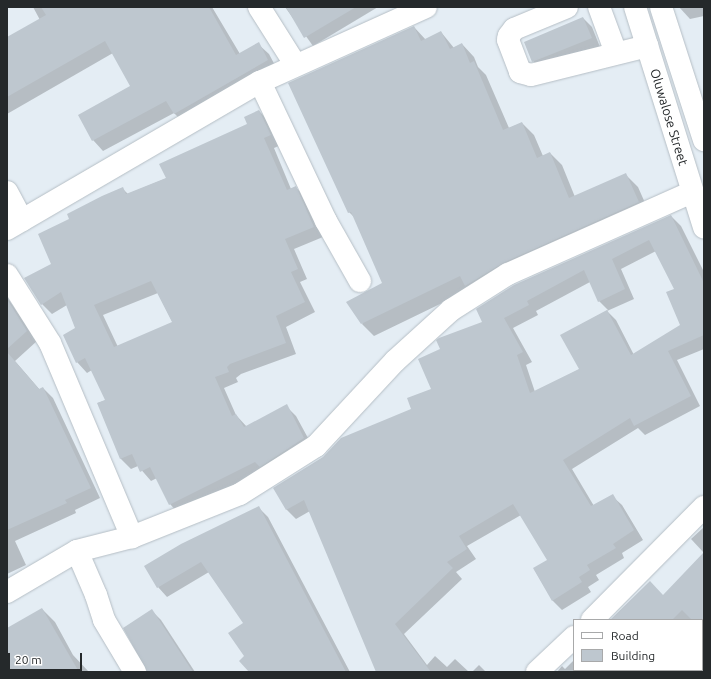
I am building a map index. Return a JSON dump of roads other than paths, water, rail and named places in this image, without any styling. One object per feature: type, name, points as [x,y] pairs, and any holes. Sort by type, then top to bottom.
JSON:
[{"type":"street","points":[[259,7],[295,64]]},
{"type":"street","points":[[7,192],[15,224],[260,82],[295,64],[426,7]]},
{"type":"street","points":[[567,7],[511,32],[508,40],[520,72],[530,75],[647,46]]},
{"type":"street","points":[[599,7],[616,53]]},
{"type":"street","name":"Oluwalose Street","points":[[635,7],[704,227]]},
{"type":"street","name":"Oluwalose Street","points":[[661,7],[704,140]]},
{"type":"street","points":[[260,82],[326,221],[360,281]]},
{"type":"street","points":[[7,592],[77,551],[132,537],[240,494],[316,446],[395,361],[451,310],[508,274],[692,192]]},
{"type":"street","points":[[7,274],[50,342],[132,537]]},
{"type":"street","points":[[593,619],[704,507]]},
{"type":"street","points":[[77,551],[96,595],[104,620],[135,672]]},
{"type":"street","points":[[537,672],[573,638]]}]
